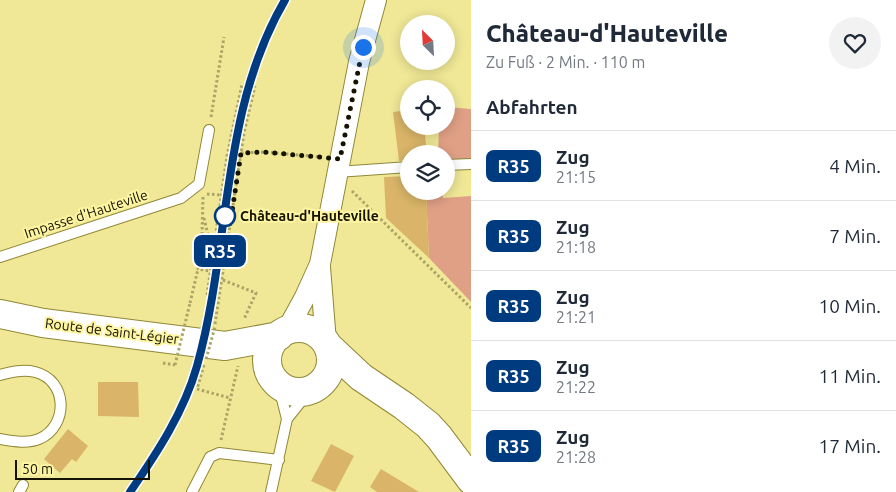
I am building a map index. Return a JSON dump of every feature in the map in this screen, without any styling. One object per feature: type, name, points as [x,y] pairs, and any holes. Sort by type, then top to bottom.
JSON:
[{"type":"main road","name":"Route de Saint-Légier","points":[[0,314],[221,348],[247,357],[275,378]]},
{"type":"main road","points":[[380,392],[350,385],[293,391],[275,378],[268,364],[268,351],[283,333],[301,328],[315,332],[362,378],[380,392],[404,406],[428,425],[439,436],[471,480]]},
{"type":"main road","name":"Route de Saint-Légier","points":[[221,348],[283,333]]},
{"type":"main road","points":[[313,388],[329,373],[331,360],[327,344]]},
{"type":"street","points":[[283,333],[305,297],[320,264],[359,62],[376,0]]},
{"type":"street","points":[[320,264],[327,344]]},
{"type":"lane","name":"Impasse d'Hauteville","points":[[0,256],[181,198],[199,184],[209,130]]},
{"type":"lane","points":[[455,165],[471,164]]},
{"type":"lane","points":[[338,169],[400,167]]},
{"type":"lane","points":[[0,375],[23,370],[36,372],[47,378],[56,386],[61,398],[62,410],[60,418],[52,430],[38,440],[22,442],[0,439]]},
{"type":"lane","points":[[271,492],[287,419],[275,378]]},
{"type":"lane","points":[[287,419],[313,388]]},
{"type":"lane","points":[[192,492],[210,457],[219,453],[279,460]]},
{"type":"path","points":[[209,130],[224,37]]},
{"type":"path","points":[[207,294],[235,111],[242,84]]},
{"type":"path","points":[[219,453],[230,398],[221,348],[223,280],[241,153],[255,86]]},
{"type":"path","points":[[241,153],[264,152],[338,169],[471,308]]},
{"type":"path","points":[[174,365],[198,269],[203,194]]},
{"type":"path","points":[[212,194],[222,195]]},
{"type":"path","points":[[202,213],[208,235],[204,265],[211,266]]},
{"type":"path","points":[[198,269],[210,271]]},
{"type":"path","points":[[223,280],[256,293],[242,324]]},
{"type":"path","points":[[221,348],[197,389],[230,398]]},
{"type":"shaded area","points":[[455,108],[471,109],[471,164],[455,165],[455,145],[438,145],[439,135],[455,135]]},
{"type":"shaded area","points":[[471,196],[471,302],[429,258],[426,200],[455,200],[455,197]]},
{"type":"building","points":[[400,111],[400,135],[425,135],[426,145],[400,145],[400,161],[399,161],[393,112]]},
{"type":"building","points":[[400,176],[400,200],[426,200],[429,258],[386,218],[384,177]]},
{"type":"building","points":[[98,382],[138,382],[139,417],[98,416]]},
{"type":"building","points":[[68,429],[88,446],[76,462],[72,459],[60,473],[44,459]]},
{"type":"building","points":[[331,444],[354,456],[335,492],[311,481]]},
{"type":"building","points":[[381,469],[419,492],[377,492],[370,487]]},
{"type":"railway","points":[[130,492],[169,432],[192,383],[208,320],[229,179],[249,87],[264,43],[285,0]]},
{"type":"train","name":"R35","points":[[130,492],[146,470],[171,428],[197,367],[209,318],[238,127],[252,73],[266,35],[285,0]]},
{"type":"place","name":"Château-d'Hauteville","points":[[225,216]]},
{"type":"route","points":[[225,216],[230,225],[241,153],[264,152],[340,159],[363,47]]}]
